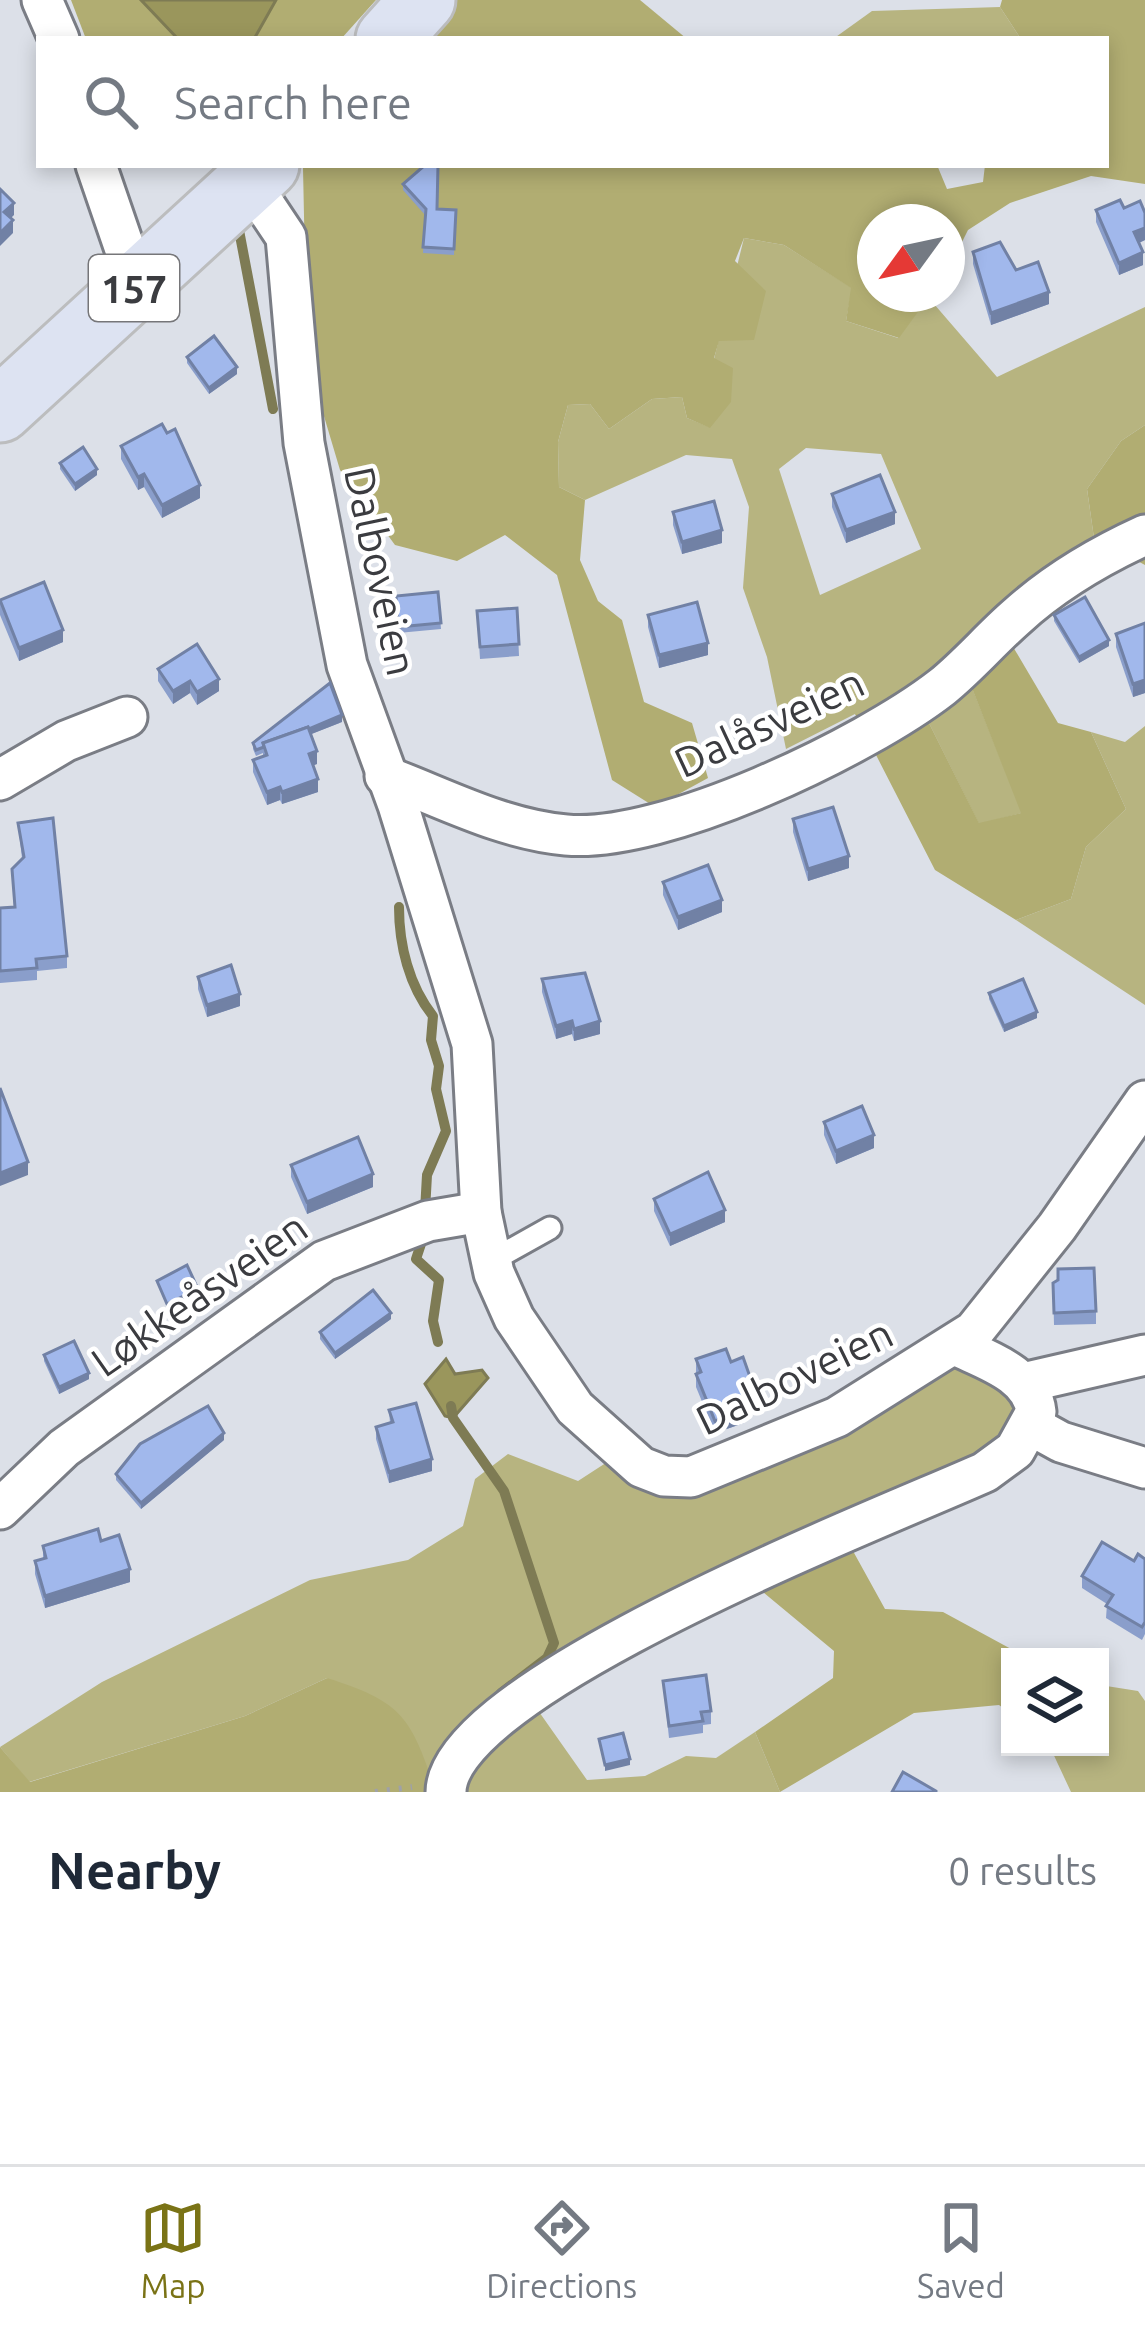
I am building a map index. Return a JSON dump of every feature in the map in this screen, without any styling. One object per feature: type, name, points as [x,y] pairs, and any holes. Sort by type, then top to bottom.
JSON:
[{"type":"main road","points":[[391,36],[423,0]]},
{"type":"main road","name":"157","points":[[0,410],[258,174]]},
{"type":"street","points":[[42,0],[58,36]]},
{"type":"street","points":[[97,168],[120,240],[145,278]]},
{"type":"street","name":"Dalboveien","points":[[258,174],[286,237],[304,443],[347,665],[433,908],[472,1044],[481,1212],[491,1262],[514,1318],[575,1408],[619,1452],[664,1476],[707,1474],[804,1434],[957,1346],[1023,1383]]},
{"type":"street","name":"Dalåsveien","points":[[385,776],[450,805],[560,834],[608,834],[684,815],[890,721],[950,680],[1049,590],[1145,535]]},
{"type":"street","points":[[0,780],[87,730],[127,717]]},
{"type":"street","points":[[957,1346],[1057,1227],[1145,1101]]},
{"type":"street","name":"Løkkeåsveien","points":[[0,1509],[64,1448],[324,1262],[360,1243],[428,1221],[481,1212]]},
{"type":"street","points":[[439,1789],[465,1750],[496,1717],[578,1662],[662,1616],[985,1472],[1015,1450],[1032,1426],[1035,1402],[1023,1383],[1145,1355]]},
{"type":"street","points":[[1032,1426],[1061,1442],[1145,1468]]},
{"type":"lane","points":[[491,1262],[550,1228]]},
{"type":"shaded area","points":[[71,0],[141,0],[175,36],[85,36]]},
{"type":"shaded area","points":[[141,0],[276,0],[256,36],[175,36]]},
{"type":"shaded area","points":[[276,0],[376,0],[344,36],[256,36]]},
{"type":"shaded area","points":[[446,0],[640,0],[683,36],[420,36]]},
{"type":"shaded area","points":[[1002,0],[1145,0],[1145,184],[1091,176],[1010,203],[965,236],[965,204],[857,204],[857,312],[918,312],[899,338],[846,321],[851,288],[784,245],[744,238],[735,261],[766,291],[754,340],[719,341],[714,358],[733,368],[731,402],[710,428],[687,418],[682,397],[652,399],[609,429],[590,404],[568,405],[558,442],[559,487],[585,500],[580,560],[598,601],[622,620],[644,702],[692,723],[708,778],[655,807],[612,780],[557,575],[505,535],[457,561],[395,545],[340,470],[307,359],[303,168],[938,168],[947,189],[983,182],[985,168],[1109,168],[1109,36],[1019,36],[1000,7]]},
{"type":"shaded area","points":[[1000,7],[1019,36],[837,36],[872,11]]},
{"type":"shaded area","points":[[744,238],[784,245],[852,288],[846,321],[898,338],[917,312],[941,312],[997,377],[1145,307],[1145,425],[1121,441],[1087,489],[1094,538],[957,650],[1022,813],[979,824],[925,715],[855,714],[786,749],[767,657],[743,588],[749,507],[732,459],[686,455],[585,500],[559,487],[558,442],[568,405],[590,404],[609,429],[652,399],[682,397],[687,418],[709,427],[731,401],[714,359]],"holes":[[[806,448],[881,454],[921,549],[820,595],[779,469]]]},
{"type":"shaded area","points":[[1145,425],[1145,565],[1094,538],[1087,489],[1121,441]]},
{"type":"shaded area","points":[[996,618],[1058,723],[1091,732],[1126,809],[1086,847],[1071,899],[1016,920],[935,870],[855,714],[925,715],[979,823],[1021,813],[957,650]]},
{"type":"shaded area","points":[[1145,726],[1145,1005],[1016,920],[1071,899],[1086,847],[1126,809],[1091,732],[1125,742]]},
{"type":"shaded area","points":[[446,1359],[455,1374],[482,1370],[488,1378],[453,1418],[445,1416],[425,1384]]},
{"type":"shaded area","points":[[950,1366],[972,1367],[1021,1404],[1017,1433],[530,1699],[587,1780],[645,1776],[686,1756],[716,1758],[755,1732],[780,1792],[436,1792],[327,1678],[245,1716],[29,1782],[0,1747],[102,1682],[310,1580],[408,1560],[463,1526],[475,1479],[508,1454],[578,1481],[615,1457],[641,1477]]},
{"type":"shaded area","points":[[848,1542],[885,1609],[943,1612],[1009,1648],[1001,1648],[1001,1706],[914,1713],[780,1792],[755,1732],[833,1678],[834,1651],[751,1582]]},
{"type":"shaded area","points":[[327,1678],[373,1695],[401,1716],[419,1746],[436,1792],[0,1792],[0,1747],[30,1782],[245,1716]]},
{"type":"shaded area","points":[[1109,1686],[1138,1691],[1145,1701],[1145,1792],[1071,1792],[1054,1756],[1109,1756]]},
{"type":"building","points":[[422,168],[438,168],[437,209],[456,210],[454,249],[423,247],[426,209],[403,184]]},
{"type":"building","points":[[0,189],[14,203],[4,212],[13,220],[0,233]]},
{"type":"building","points":[[1120,200],[1124,208],[1140,201],[1145,228],[1134,232],[1143,252],[1119,263],[1096,210]]},
{"type":"building","points":[[1000,242],[1016,270],[1038,262],[1049,292],[991,313],[973,252]]},
{"type":"building","points":[[214,336],[237,367],[209,388],[187,357]]},
{"type":"building","points":[[162,424],[167,433],[175,429],[200,485],[162,505],[144,474],[138,477],[121,446]]},
{"type":"building","points":[[83,447],[97,469],[75,484],[60,463]]},
{"type":"building","points":[[880,475],[895,512],[846,530],[832,494]]},
{"type":"building","points":[[714,501],[722,530],[682,542],[673,512]]},
{"type":"building","points":[[44,582],[63,630],[19,648],[0,600]]},
{"type":"building","points":[[438,592],[441,623],[398,627],[396,596]]},
{"type":"building","points":[[1085,597],[1109,640],[1079,657],[1054,615]]},
{"type":"building","points":[[697,602],[708,643],[659,655],[648,615]]},
{"type":"building","points":[[517,608],[519,644],[480,647],[477,611]]},
{"type":"building","points":[[1145,623],[1145,680],[1133,684],[1116,634]]},
{"type":"building","points":[[197,644],[219,679],[197,692],[190,681],[173,691],[158,669]]},
{"type":"building","points":[[330,683],[342,715],[263,743],[256,750],[253,743]]},
{"type":"building","points":[[308,727],[317,751],[309,754],[318,779],[282,792],[280,787],[267,792],[253,760],[267,755],[263,743]]},
{"type":"building","points":[[833,807],[849,856],[808,869],[793,819]]},
{"type":"building","points":[[53,818],[67,956],[36,959],[37,968],[0,971],[0,908],[15,907],[12,869],[24,857],[18,823]]},
{"type":"building","points":[[708,865],[722,900],[678,917],[663,882]]},
{"type":"building","points":[[231,965],[240,994],[207,1005],[198,977]]},
{"type":"building","points":[[585,973],[600,1021],[574,1029],[572,1021],[556,1026],[542,979]]},
{"type":"building","points":[[1023,979],[1037,1012],[1004,1026],[989,993]]},
{"type":"building","points":[[0,1088],[28,1162],[0,1173]]},
{"type":"building","points":[[862,1106],[874,1135],[836,1151],[824,1122]]},
{"type":"building","points":[[358,1137],[373,1174],[307,1202],[291,1165]]},
{"type":"building","points":[[708,1172],[725,1210],[670,1234],[654,1199]]},
{"type":"building","points":[[187,1265],[198,1289],[167,1304],[157,1281]]},
{"type":"building","points":[[1094,1268],[1096,1311],[1054,1313],[1053,1283],[1058,1280],[1058,1269]]},
{"type":"building","points":[[373,1290],[391,1313],[335,1353],[320,1332]]},
{"type":"building","points":[[74,1341],[89,1373],[59,1387],[44,1355]]},
{"type":"building","points":[[726,1349],[731,1362],[743,1357],[755,1391],[739,1397],[744,1410],[715,1421],[696,1374],[701,1372],[696,1359]]},
{"type":"building","points":[[416,1403],[432,1459],[389,1472],[376,1427],[393,1422],[389,1410]]},
{"type":"building","points":[[208,1406],[224,1433],[141,1503],[116,1474],[140,1444]]},
{"type":"building","points":[[98,1529],[101,1541],[119,1535],[130,1569],[45,1596],[35,1561],[46,1558],[43,1546]]},
{"type":"building","points":[[1102,1542],[1134,1561],[1138,1554],[1145,1559],[1142,1627],[1106,1606],[1113,1595],[1082,1576]]},
{"type":"building","points":[[706,1675],[711,1711],[701,1712],[703,1721],[669,1726],[663,1681]]},
{"type":"building","points":[[623,1733],[630,1759],[605,1765],[599,1739]]},
{"type":"building","points":[[903,1772],[936,1791],[936,1792],[892,1792]]},
{"type":"waterway","points":[[238,225],[273,409]]},
{"type":"waterway","points":[[399,907],[407,964],[433,1016],[431,1040],[439,1066],[436,1089],[446,1131],[427,1175],[425,1211]]},
{"type":"waterway","points":[[423,1238],[416,1259],[439,1280],[433,1321],[438,1342]]},
{"type":"waterway","points":[[451,1406],[453,1418],[504,1491],[554,1643],[547,1658],[501,1693]]}]
